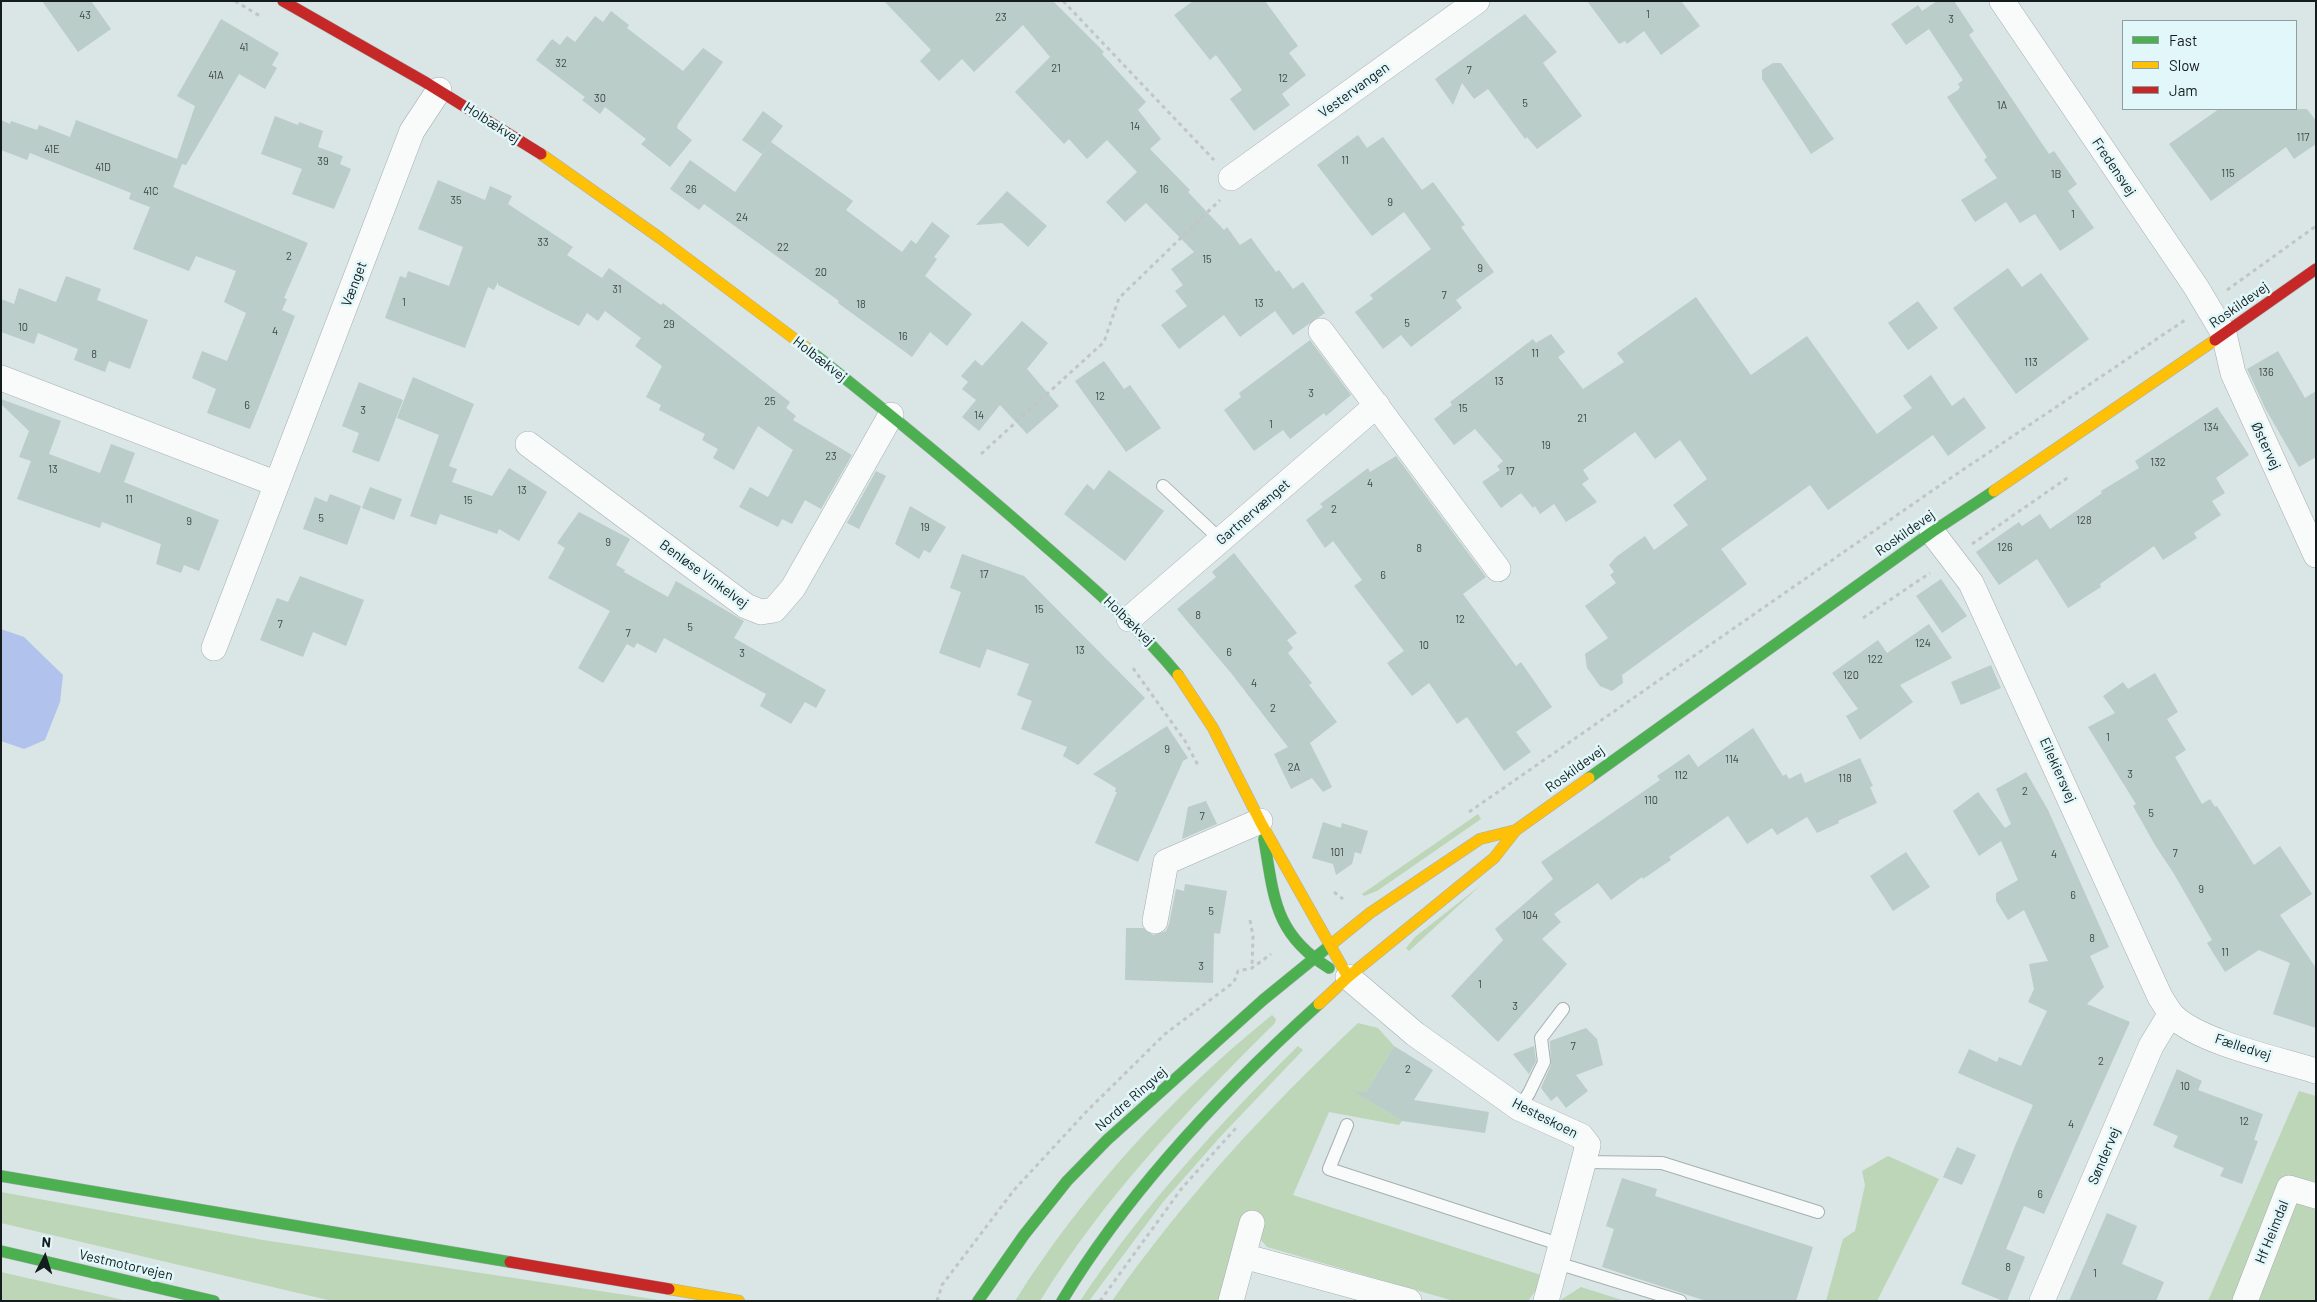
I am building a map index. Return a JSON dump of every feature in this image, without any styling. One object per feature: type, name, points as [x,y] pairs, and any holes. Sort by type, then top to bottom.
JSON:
[{"type":"main road","name":"Holbækvej","points":[[283,1],[439,90],[560,167],[726,285],[891,415],[961,473],[1129,619],[1169,664],[1202,710],[1234,766],[1260,821],[1317,918],[1348,977]]},
{"type":"main road","name":"Roskildevej","points":[[1348,977],[1494,858],[1516,830],[1932,532],[2316,270]]},
{"type":"main road","name":"Holbækvej","points":[[1260,821],[1279,916],[1292,938],[1312,959],[1348,977]]},
{"type":"main road","name":"Roskildevej","points":[[1331,943],[1370,913],[1480,839],[1516,830]]},
{"type":"main road","name":"Nordre Ringvej","points":[[978,1301],[1030,1228],[1067,1182],[1107,1140],[1331,943]]},
{"type":"main road","points":[[1062,1301],[1083,1266],[1160,1166],[1289,1031],[1348,977]]},
{"type":"main road","points":[[1,1176],[739,1301]]},
{"type":"main road","name":"Vestmotorvejen","points":[[1,1251],[214,1301]]},
{"type":"street","name":"Vestervangen","points":[[1231,178],[1477,1]]},
{"type":"street","name":"Fredensvej","points":[[2002,1],[2207,304],[2224,334]]},
{"type":"street","name":"Vænget","points":[[214,648],[412,131],[439,90]]},
{"type":"street","points":[[1322,331],[1498,569]]},
{"type":"street","name":"Østervej","points":[[2224,334],[2233,373],[2316,555]]},
{"type":"street","points":[[1,378],[277,484]]},
{"type":"street","name":"Gartnervænget","points":[[1129,619],[1376,405]]},
{"type":"street","name":"Benløse Vinkelvej","points":[[528,444],[746,606],[761,612],[774,610],[793,588],[891,415]]},
{"type":"street","name":"Eilekiersvej","points":[[1932,532],[1971,583],[2160,997],[2173,1016]]},
{"type":"street","points":[[1155,921],[1166,862],[1260,821]]},
{"type":"street","name":"Hesteskoen","points":[[1348,977],[1415,1034],[1519,1108],[1581,1136],[1588,1145],[1546,1301]]},
{"type":"street","name":"Fælledvej","points":[[2173,1016],[2194,1030],[2220,1040],[2316,1071]]},
{"type":"street","name":"Søndervej","points":[[2042,1301],[2151,1046],[2165,1023],[2173,1016]]},
{"type":"street","name":"Hf Heimdal","points":[[2245,1301],[2289,1188],[2316,1196]]},
{"type":"street","points":[[1231,1301],[1252,1223]]},
{"type":"street","points":[[1243,1256],[1409,1301]]},
{"type":"lane","points":[[1163,486],[1221,540]]},
{"type":"lane","points":[[1519,1108],[1529,1093],[1544,1062],[1541,1038],[1563,1009]]},
{"type":"lane","points":[[1348,1125],[1329,1169],[1680,1301]]},
{"type":"lane","points":[[1584,1162],[1662,1163],[1818,1212]]},
{"type":"path","points":[[235,1],[268,21]]},
{"type":"path","points":[[961,473],[1104,342],[1119,298],[1219,202],[1231,178],[1063,1]]},
{"type":"path","points":[[1464,815],[1931,492],[2135,355],[2316,226]]},
{"type":"path","points":[[1856,623],[1952,558]]},
{"type":"path","points":[[1130,664],[1185,741],[1203,773]]},
{"type":"path","points":[[1317,918],[1349,895]]},
{"type":"path","points":[[1250,917],[1253,936],[1252,968]]},
{"type":"path","points":[[937,1301],[942,1285],[1014,1190],[1087,1111],[1165,1034],[1234,982],[1238,971],[1252,968],[1292,938]]},
{"type":"path","points":[[1100,1301],[1182,1188],[1237,1127]]},
{"type":"green space","points":[[1478,814],[1481,819],[1377,891],[1364,896],[1362,894]]},
{"type":"green space","points":[[1481,885],[1409,951],[1406,948],[1415,937]]},
{"type":"green space","points":[[1272,1015],[1276,1019],[1275,1023],[1180,1121],[1120,1190],[1065,1263],[1040,1301],[1015,1301],[1070,1222],[1132,1148],[1200,1078]]},
{"type":"green space","points":[[1358,1023],[1378,1028],[1394,1046],[1363,1097],[1402,1121],[1399,1125],[1329,1112],[1293,1195],[1541,1275],[1536,1290],[1528,1301],[1454,1301],[1267,1247],[1261,1240],[1258,1224],[1220,1301],[1112,1301],[1168,1226],[1228,1155]]},
{"type":"green space","points":[[1298,1046],[1303,1050],[1221,1136],[1163,1202],[1089,1301],[1080,1301],[1129,1233],[1183,1168],[1239,1106]]},
{"type":"green space","points":[[2299,1091],[2316,1096],[2316,1301],[2208,1301]]},
{"type":"green space","points":[[1888,1156],[1939,1179],[1877,1301],[1826,1301],[1843,1239],[1855,1231],[1865,1185],[1862,1171]]},
{"type":"green space","points":[[1,1192],[263,1240],[666,1301],[332,1301],[1,1223]]},
{"type":"green space","points":[[1,1272],[128,1301],[1,1301]]},
{"type":"green space","points":[[1581,1287],[1625,1301],[1559,1301]]},
{"type":"water","points":[[1,629],[24,637],[63,675],[60,702],[45,740],[24,749],[1,741]]},
{"type":"building","points":[[42,1],[91,1],[111,29],[78,52]]},
{"type":"building","points":[[884,1],[1053,1],[1104,52],[1102,54],[1146,102],[1138,110],[1161,139],[1150,149],[1190,190],[1188,192],[1224,230],[1227,227],[1240,245],[1251,238],[1276,272],[1279,270],[1293,289],[1303,282],[1325,313],[1293,335],[1275,311],[1240,337],[1224,315],[1179,349],[1161,325],[1187,306],[1175,291],[1183,285],[1171,269],[1194,252],[1146,203],[1125,222],[1106,202],[1137,172],[1107,140],[1087,159],[1069,139],[1064,144],[1015,92],[1050,57],[1023,25],[974,72],[962,59],[939,81],[920,61],[931,50]]},
{"type":"building","points":[[1193,1],[1265,1],[1298,46],[1289,53],[1306,75],[1282,94],[1290,105],[1254,131],[1230,99],[1242,90],[1216,55],[1210,60],[1174,15]]},
{"type":"building","points":[[1587,1],[1681,1],[1700,26],[1661,55],[1644,31],[1627,44],[1625,41],[1619,44]]},
{"type":"building","points":[[1937,1],[1954,1],[1974,31],[1969,35],[2049,154],[2054,151],[2077,184],[2068,191],[2094,228],[2060,251],[2035,214],[2020,223],[2006,202],[1975,222],[1961,200],[1997,178],[1984,160],[1987,157],[1947,97],[1958,90],[1960,87],[1958,84],[1963,80],[1929,29],[1906,45],[1891,24],[1918,5],[1922,11]]},
{"type":"building","points":[[611,11],[629,25],[627,28],[683,71],[703,48],[723,62],[678,124],[677,128],[692,140],[670,167],[641,144],[646,139],[605,107],[600,114],[582,100],[585,97],[536,60],[552,39],[560,45],[567,36],[575,42],[595,16],[603,22]]},
{"type":"building","points":[[1525,14],[1557,52],[1543,63],[1582,116],[1537,149],[1527,137],[1525,139],[1488,89],[1474,99],[1462,83],[1453,105],[1435,79]]},
{"type":"building","points":[[221,19],[279,53],[272,65],[277,68],[265,89],[239,74],[186,165],[182,164],[173,187],[308,243],[284,298],[287,299],[282,310],[295,316],[250,429],[207,413],[216,389],[192,378],[202,351],[227,361],[246,313],[224,302],[236,271],[196,256],[189,271],[133,249],[150,207],[129,199],[131,193],[30,153],[27,160],[1,150],[1,120],[10,124],[11,121],[37,130],[39,125],[70,137],[76,120],[177,159],[195,106],[177,96]]},
{"type":"building","points":[[1773,63],[1781,63],[1834,139],[1811,154],[1762,79],[1762,70]]},
{"type":"building","points":[[2307,109],[2316,121],[2316,144],[2294,159],[2286,147],[2211,201],[2169,144],[2218,110]]},
{"type":"building","points":[[763,111],[783,126],[762,154],[742,140]]},
{"type":"building","points":[[275,116],[298,125],[299,122],[323,131],[318,147],[343,156],[340,164],[351,169],[334,209],[292,194],[302,169],[261,154]]},
{"type":"building","points":[[1358,135],[1367,148],[1383,137],[1422,190],[1433,182],[1465,225],[1461,227],[1494,272],[1456,300],[1462,308],[1411,347],[1401,335],[1383,349],[1355,312],[1373,299],[1370,295],[1431,249],[1404,212],[1372,236],[1317,165]]},
{"type":"building","points":[[771,142],[853,201],[846,210],[902,252],[911,240],[916,244],[932,222],[950,236],[934,257],[937,259],[925,276],[972,314],[947,346],[930,332],[912,357],[838,303],[839,301],[704,204],[699,210],[670,189],[690,160],[735,192]]},
{"type":"building","points":[[438,180],[485,200],[490,186],[512,196],[508,204],[573,247],[567,255],[602,278],[609,268],[661,305],[663,303],[790,402],[786,408],[796,416],[793,420],[852,455],[821,509],[805,500],[792,524],[782,519],[778,527],[739,507],[750,487],[768,497],[793,450],[758,426],[734,470],[713,458],[718,449],[702,440],[705,434],[659,410],[661,405],[646,397],[662,366],[635,346],[641,338],[605,311],[598,321],[587,313],[579,326],[498,285],[498,282],[494,290],[488,287],[465,348],[385,318],[400,276],[406,278],[408,271],[449,286],[463,247],[418,229]]},
{"type":"building","points":[[1007,191],[1047,226],[1028,247],[1002,223],[976,225]]},
{"type":"building","points":[[2008,268],[2022,287],[2041,273],[2089,339],[2016,394],[1953,308]]},
{"type":"building","points":[[66,276],[101,289],[97,300],[148,320],[130,369],[109,361],[105,372],[74,360],[78,349],[38,333],[34,344],[1,332],[1,299],[14,304],[19,288],[56,302]]},
{"type":"building","points":[[1696,297],[1751,375],[1807,336],[1877,434],[1912,408],[1903,396],[1931,375],[1952,406],[1964,397],[1986,428],[1948,456],[1933,435],[1828,510],[1810,485],[1721,549],[1747,584],[1622,675],[1623,683],[1612,691],[1600,686],[1587,668],[1585,654],[1608,638],[1585,606],[1616,583],[1610,575],[1614,572],[1609,565],[1616,557],[1645,536],[1654,550],[1688,525],[1673,505],[1707,479],[1680,440],[1655,459],[1635,432],[1583,470],[1589,479],[1582,484],[1597,502],[1566,522],[1554,504],[1540,514],[1535,506],[1533,508],[1521,493],[1501,508],[1482,482],[1500,470],[1497,466],[1503,461],[1475,429],[1454,445],[1434,419],[1452,405],[1450,402],[1533,339],[1536,343],[1551,334],[1565,352],[1558,357],[1583,389],[1624,362],[1617,353]]},
{"type":"building","points":[[1918,301],[1938,328],[1908,350],[1888,323]]},
{"type":"building","points":[[1022,321],[1048,343],[1027,369],[1059,406],[1027,434],[1000,405],[979,431],[962,417],[976,400],[962,389],[968,382],[961,376],[975,360],[982,366]]},
{"type":"building","points":[[1310,340],[1351,395],[1326,416],[1324,413],[1290,439],[1283,430],[1254,451],[1224,410],[1241,397],[1239,393]]},
{"type":"building","points":[[2278,351],[2305,398],[2316,391],[2316,457],[2299,467],[2265,408],[2247,369]]},
{"type":"building","points":[[1104,361],[1124,389],[1130,385],[1161,428],[1126,452],[1075,381]]},
{"type":"building","points":[[413,377],[474,404],[449,466],[457,469],[452,482],[492,496],[509,468],[547,492],[519,541],[499,529],[497,534],[440,514],[436,525],[410,516],[439,435],[397,418]]},
{"type":"building","points":[[359,382],[403,400],[379,462],[352,452],[359,433],[342,426]]},
{"type":"building","points":[[1,399],[61,421],[49,454],[100,473],[111,444],[135,453],[124,482],[219,520],[199,571],[184,565],[181,573],[156,564],[161,544],[102,522],[100,528],[17,499],[31,461],[19,457],[29,431],[1,404]]},
{"type":"building","points":[[2217,407],[2249,455],[2216,478],[2225,493],[2212,501],[2221,515],[2194,533],[2197,538],[2163,560],[2154,546],[2100,584],[2101,587],[2068,608],[2037,559],[1999,585],[1976,552],[2019,522],[2022,526],[2040,514],[2050,529],[2102,493],[2101,491],[2139,468],[2135,461]]},
{"type":"building","points":[[1396,456],[1486,577],[1463,594],[1516,666],[1521,662],[1552,707],[1516,732],[1531,752],[1504,771],[1467,717],[1457,724],[1429,683],[1412,696],[1387,663],[1404,651],[1354,586],[1362,580],[1333,541],[1325,548],[1306,520],[1323,507],[1320,504],[1368,468],[1370,472]]},
{"type":"building","points":[[1109,470],[1164,511],[1125,561],[1064,514],[1087,484],[1094,490]]},
{"type":"building","points":[[876,471],[886,476],[859,529],[847,523]]},
{"type":"building","points":[[370,487],[402,499],[394,520],[362,508]]},
{"type":"building","points":[[330,494],[361,506],[347,545],[303,529],[315,497],[327,502]]},
{"type":"building","points":[[910,506],[946,527],[930,553],[924,550],[919,559],[895,544]]},
{"type":"building","points":[[579,512],[630,539],[616,565],[625,570],[624,572],[668,597],[676,581],[744,621],[734,638],[826,690],[816,708],[805,702],[791,724],[760,706],[766,694],[664,638],[656,653],[637,643],[634,648],[627,644],[603,683],[578,668],[610,611],[548,578],[565,548],[557,543]]},
{"type":"building","points":[[1234,553],[1297,633],[1287,640],[1293,648],[1288,653],[1312,683],[1309,685],[1337,722],[1310,743],[1332,787],[1323,792],[1312,778],[1291,789],[1274,754],[1288,747],[1231,673],[1177,609],[1216,577],[1212,572]]},
{"type":"building","points":[[962,554],[1024,576],[1145,698],[1078,765],[1063,756],[1067,747],[1021,729],[1032,701],[1017,695],[1029,664],[987,649],[980,668],[939,653],[961,592],[950,588]]},
{"type":"building","points":[[300,576],[364,600],[346,646],[313,632],[303,657],[260,640],[277,598],[288,602]]},
{"type":"building","points":[[1941,579],[1967,616],[1942,633],[1916,596]]},
{"type":"building","points":[[1929,624],[1952,658],[1900,685],[1913,702],[1860,740],[1846,716],[1858,709],[1832,673],[1878,640],[1887,653]]},
{"type":"building","points":[[1991,665],[2001,688],[1961,705],[1951,682]]},
{"type":"building","points":[[2155,673],[2178,712],[2167,719],[2186,750],[2175,757],[2202,804],[2210,799],[2215,807],[2217,806],[2254,865],[2280,846],[2312,894],[2280,915],[2316,968],[2316,1028],[2273,1014],[2290,963],[2259,950],[2225,972],[2207,943],[2212,940],[2133,806],[2136,804],[2088,727],[2115,713],[2103,696],[2123,682],[2128,689]]},
{"type":"building","points":[[1167,726],[1188,758],[1183,761],[1138,862],[1095,843],[1117,792],[1115,792],[1116,788],[1093,774]]},
{"type":"building","points":[[1753,728],[1783,776],[1786,774],[1789,779],[1801,773],[1805,783],[1860,758],[1873,786],[1870,787],[1877,803],[1817,833],[1807,817],[1777,835],[1772,828],[1747,844],[1728,816],[1669,857],[1671,860],[1643,879],[1642,877],[1611,900],[1598,883],[1554,914],[1561,922],[1542,939],[1567,964],[1498,1042],[1451,996],[1503,940],[1495,929],[1553,879],[1541,862],[1660,780],[1657,776],[1689,754],[1698,767]]},
{"type":"building","points":[[2026,772],[2048,810],[2109,947],[2090,956],[2104,987],[2087,1004],[2130,1022],[2044,1214],[2024,1206],[2006,1249],[2025,1257],[2007,1301],[2003,1301],[1961,1284],[2033,1105],[1958,1073],[1969,1049],[1997,1062],[1999,1057],[2021,1066],[2047,1011],[2028,1002],[2034,989],[2029,964],[2048,961],[2024,910],[2008,920],[1996,901],[1996,893],[2018,880],[2001,841],[1979,856],[1953,811],[1978,792],[2005,828],[2011,824],[1996,789]]},
{"type":"building","points":[[1206,801],[1217,824],[1182,839],[1188,807]]},
{"type":"building","points":[[1323,822],[1341,828],[1342,823],[1368,831],[1361,854],[1355,852],[1352,864],[1336,875],[1333,864],[1312,858]]},
{"type":"building","points":[[1906,852],[1930,887],[1893,911],[1870,876]]},
{"type":"building","points":[[1185,884],[1227,891],[1220,934],[1214,933],[1213,983],[1125,980],[1126,928],[1143,928],[1153,935],[1166,931],[1176,889],[1184,891]]},
{"type":"building","points":[[1586,1028],[1597,1039],[1603,1065],[1576,1075],[1588,1091],[1566,1108],[1557,1096],[1551,1101],[1541,1088],[1551,1065],[1550,1041]]},
{"type":"building","points":[[1394,1046],[1433,1070],[1414,1100],[1489,1112],[1485,1133],[1402,1121],[1353,1091],[1366,1092]]},
{"type":"building","points":[[1534,1046],[1536,1061],[1529,1074],[1513,1054]]},
{"type":"building","points":[[2177,1069],[2202,1081],[2198,1090],[2263,1114],[2254,1140],[2258,1141],[2242,1184],[2220,1176],[2224,1168],[2173,1147],[2178,1136],[2153,1125]]},
{"type":"building","points":[[1957,1147],[1976,1155],[1962,1185],[1943,1177]]},
{"type":"building","points":[[1622,1178],[1657,1189],[1655,1196],[1813,1247],[1796,1301],[1706,1301],[1602,1267],[1614,1229],[1606,1226]]},
{"type":"building","points":[[2107,1213],[2137,1226],[2122,1264],[2164,1282],[2156,1301],[2069,1301]]},
{"type":"traffic: fast","points":[[808,349],[952,466],[1073,571],[1128,621],[1178,675]]},
{"type":"traffic: fast","points":[[1589,778],[1932,532],[1994,491]]},
{"type":"traffic: fast","points":[[1264,839],[1274,896],[1287,928],[1297,942],[1329,968]]},
{"type":"traffic: fast","points":[[978,1301],[1024,1235],[1067,1181],[1107,1140],[1263,1000],[1333,943]]},
{"type":"traffic: fast","points":[[1062,1301],[1088,1260],[1147,1181],[1213,1107],[1319,1004]]},
{"type":"traffic: fast","points":[[1,1176],[510,1262]]},
{"type":"traffic: fast","points":[[1,1251],[214,1301]]},
{"type":"traffic: slow","points":[[541,154],[660,238],[808,349]]},
{"type":"traffic: slow","points":[[1994,491],[2215,340]]},
{"type":"traffic: slow","points":[[1178,675],[1213,728],[1261,823],[1348,977]]},
{"type":"traffic: slow","points":[[1319,1004],[1348,977],[1494,858],[1516,830],[1589,778]]},
{"type":"traffic: slow","points":[[1333,943],[1370,913],[1480,839],[1516,830]]},
{"type":"traffic: slow","points":[[669,1289],[739,1301]]},
{"type":"traffic: jam","points":[[283,1],[425,82],[541,154]]},
{"type":"traffic: jam","points":[[2215,340],[2316,269]]},
{"type":"traffic: jam","points":[[510,1262],[669,1289]]}]
